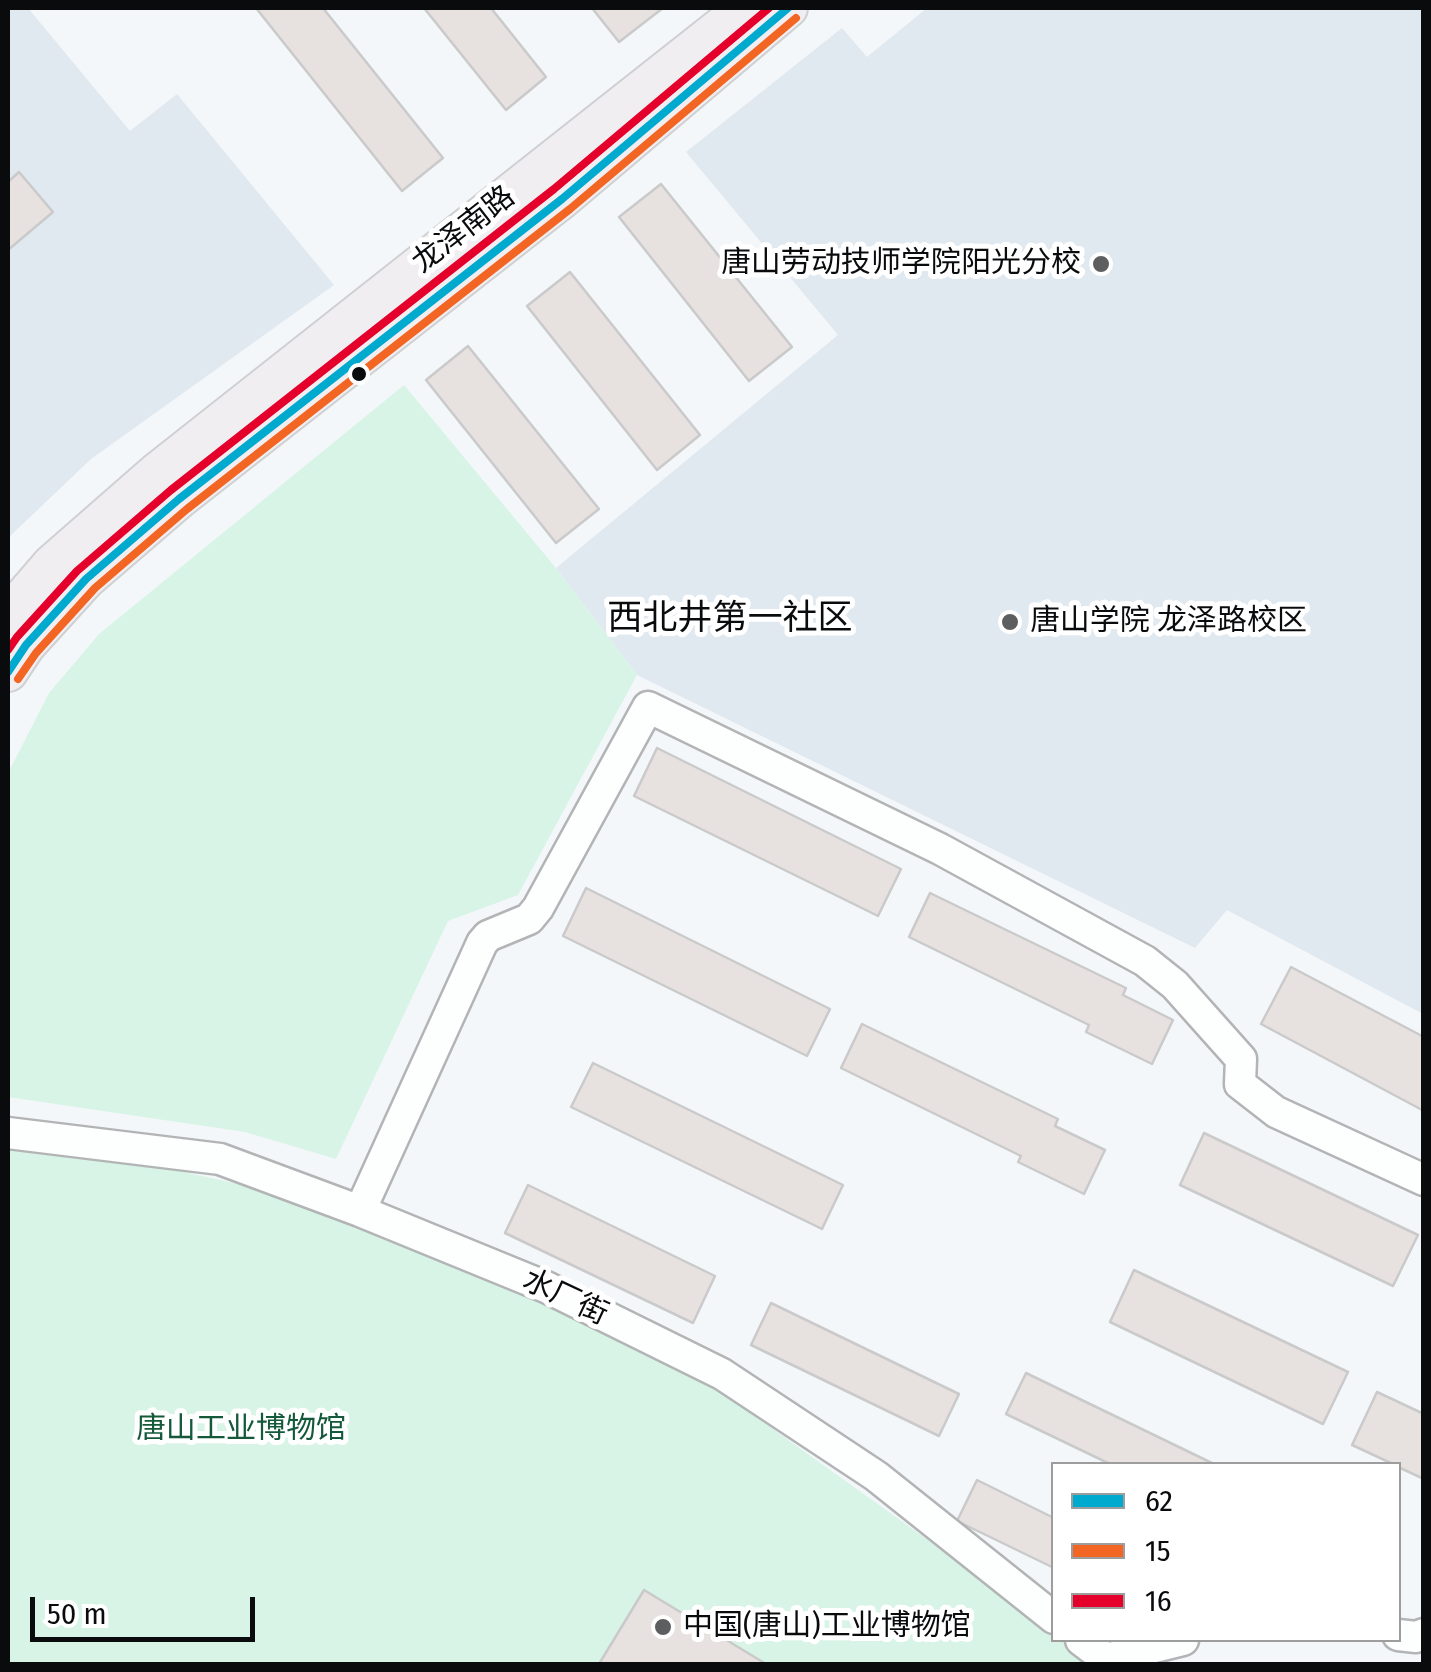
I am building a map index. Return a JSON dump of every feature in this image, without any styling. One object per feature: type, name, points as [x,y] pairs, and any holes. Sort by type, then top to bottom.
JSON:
[{"type":"main road","name":"龙泽南路","points":[[8,615],[52,564],[156,473],[745,8]]},
{"type":"main road","name":"龙泽南路","points":[[8,672],[86,579],[562,199],[788,8]]},
{"type":"street","points":[[360,1211],[482,943],[488,936],[529,919],[538,908],[648,707],[940,850],[1145,961],[1175,985],[1241,1059],[1240,1084],[1276,1112],[1424,1180]]},
{"type":"street","name":"水厂街","points":[[8,1132],[220,1159],[546,1286],[722,1374],[876,1476],[1051,1616]]},
{"type":"street","points":[[1084,1642],[1106,1659],[1175,1642]]},
{"type":"shaded area","points":[[8,8],[28,8],[130,131],[177,94],[334,285],[91,459],[8,538]]},
{"type":"shaded area","points":[[927,8],[1423,8],[1423,1014],[1227,910],[1195,948],[637,675],[556,568],[838,335],[686,152],[842,28],[867,57]]},
{"type":"green space","points":[[404,385],[556,568],[637,675],[518,895],[448,921],[336,1159],[245,1132],[8,1097],[8,773],[49,693],[99,634]]},
{"type":"green space","name":"唐山工业博物馆","points":[[8,1148],[179,1171],[271,1191],[597,1322],[675,1359],[1047,1625],[1051,1642],[1064,1642],[1089,1664],[8,1664]]},
{"type":"building","points":[[256,8],[323,8],[443,158],[402,191]]},
{"type":"building","points":[[424,8],[491,8],[546,77],[506,110]]},
{"type":"building","points":[[592,8],[663,8],[619,42]]},
{"type":"building","points":[[19,172],[53,212],[8,250],[8,182]]},
{"type":"building","points":[[661,184],[792,347],[749,381],[619,217]]},
{"type":"building","points":[[570,272],[700,435],[657,470],[527,306]]},
{"type":"building","points":[[468,346],[599,509],[556,543],[426,380]]},
{"type":"building","points":[[657,748],[901,869],[878,916],[634,796]]},
{"type":"building","points":[[586,888],[830,1009],[807,1056],[563,936]]},
{"type":"building","points":[[930,893],[1126,988],[1123,995],[1173,1020],[1152,1064],[1086,1032],[1089,1025],[909,937]]},
{"type":"building","points":[[1291,967],[1424,1037],[1424,1111],[1261,1024]]},
{"type":"building","points":[[862,1024],[1058,1119],[1055,1126],[1105,1150],[1084,1194],[1018,1162],[1021,1156],[841,1068]]},
{"type":"building","points":[[593,1063],[843,1185],[822,1229],[571,1107]]},
{"type":"building","points":[[1204,1133],[1418,1235],[1393,1286],[1180,1185]]},
{"type":"building","points":[[528,1185],[715,1276],[693,1323],[505,1233]]},
{"type":"building","points":[[1134,1270],[1348,1372],[1323,1424],[1110,1322]]},
{"type":"building","points":[[771,1303],[959,1394],[939,1436],[751,1345]]},
{"type":"building","points":[[1026,1373],[1210,1462],[1106,1462],[1006,1414]]},
{"type":"building","points":[[1377,1392],[1424,1414],[1424,1479],[1401,1468],[1401,1462],[1389,1462],[1352,1445]]},
{"type":"building","points":[[977,1480],[1051,1517],[1051,1567],[957,1521]]},
{"type":"building","name":"中国(唐山)工业博物馆","points":[[644,1590],[766,1664],[599,1664]]},
{"type":"transit line","name":"16","points":[[8,650],[77,571],[171,490],[554,189],[769,8]]},
{"type":"transit line","name":"62","points":[[8,672],[26,645],[86,579],[179,499],[562,199],[788,8]]},
{"type":"transit line","name":"15","points":[[18,679],[36,653],[95,588],[187,509],[570,209],[796,18]]},
{"type":"place","name":"唐山劳动技师学院阳光分校","points":[[1101,264]]},
{"type":"place","name":"唐山学院 龙泽路校区","points":[[1010,622]]},
{"type":"place","name":"中国(唐山)工业博物馆","points":[[663,1627]]},
{"type":"district","name":"西北井第一社区","points":[[730,619]]}]
